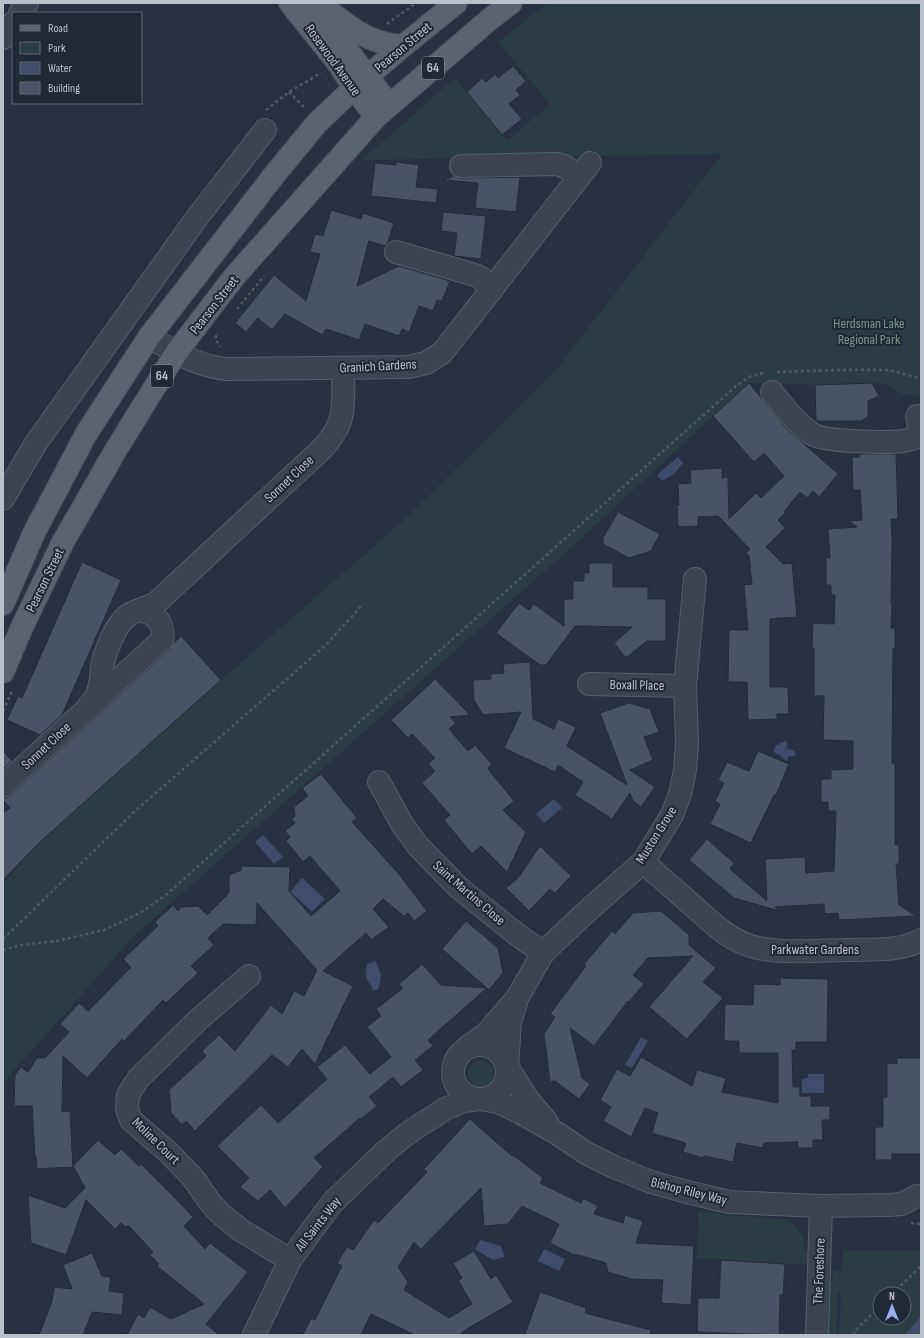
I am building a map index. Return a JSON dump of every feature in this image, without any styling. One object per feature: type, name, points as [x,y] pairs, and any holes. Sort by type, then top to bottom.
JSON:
[{"type":"main road","name":"Rosewood Avenue","points":[[290,3],[338,63],[361,83]]},
{"type":"main road","name":"Rosewood Avenue","points":[[315,3],[361,83],[382,111]]},
{"type":"main road","points":[[319,3],[352,30],[367,38],[388,44],[404,46]]},
{"type":"main road","name":"Pearson Street","points":[[3,604],[34,533],[86,434],[149,337],[275,174],[318,123],[361,83],[456,3]]},
{"type":"main road","name":"Pearson Street","points":[[8,679],[22,627],[63,542],[117,448],[176,353],[234,277],[382,111],[490,19],[511,3]]},
{"type":"street","points":[[21,12],[27,3]]},
{"type":"street","points":[[3,38],[12,24]]},
{"type":"street","points":[[3,499],[36,443],[196,219],[265,130]]},
{"type":"street","name":"Granich Gardens","points":[[149,337],[194,362],[221,369],[408,367],[426,363],[442,353],[585,170],[557,164],[461,166]]},
{"type":"street","points":[[396,252],[478,276],[482,278],[491,291]]},
{"type":"street","name":"Sonnet Close","points":[[88,707],[98,693],[106,653],[114,634],[124,619],[130,614],[151,613],[193,568],[317,453],[333,436],[339,425],[344,397],[343,368]]},
{"type":"street","points":[[772,392],[800,424],[814,435],[857,441],[903,441],[920,430]]},
{"type":"street","name":"Muston Grove","points":[[460,1055],[486,1034],[518,998],[543,953],[584,914],[643,862],[672,815],[680,794],[685,770],[687,743],[685,686],[695,579]]},
{"type":"street","name":"Sonnet Close","points":[[3,786],[162,640],[163,629],[151,613]]},
{"type":"street","points":[[106,653],[109,665],[112,668],[128,668],[135,664]]},
{"type":"street","name":"Boxall Place","points":[[589,684],[685,686]]},
{"type":"street","name":"Saint Martins Close","points":[[379,782],[402,824],[418,846],[459,888],[515,933],[543,953]]},
{"type":"street","name":"Parkwater Gardens","points":[[643,862],[721,932],[739,942],[758,948],[782,951],[902,948],[921,940]]},
{"type":"street","name":"Moline Court","points":[[249,976],[199,1019],[138,1079],[128,1095],[127,1109],[131,1120],[169,1153],[193,1178],[212,1205],[223,1216],[242,1231],[290,1260]]},
{"type":"street","points":[[408,1134],[445,1109],[464,1101],[484,1099],[493,1096],[501,1090],[506,1083],[508,1075],[507,1066],[510,1022],[518,998]]},
{"type":"street","points":[[479,1099],[466,1096],[454,1081],[452,1072],[460,1055],[474,1045],[491,1047],[499,1052],[504,1058],[507,1066],[526,1097],[558,1134]]},
{"type":"street","points":[[408,1134],[430,1111],[447,1085],[460,1055]]},
{"type":"street","name":"Bishop Riley Way","points":[[479,1099],[498,1102],[521,1113],[558,1134],[586,1153],[614,1168],[651,1182],[729,1202],[821,1206],[902,1204],[917,1196]]},
{"type":"street","name":"All Saints Way","points":[[254,1335],[290,1260],[332,1203],[387,1150],[408,1134]]},
{"type":"street","name":"The Foreshore","points":[[817,1335],[821,1206]]},
{"type":"path","points":[[3,950],[21,945],[57,941],[104,930],[140,913],[167,894],[742,382],[754,375],[770,372],[882,370],[901,372],[913,377],[921,378]]},
{"type":"path","points":[[3,939],[135,811],[326,644],[363,604]]},
{"type":"path","points":[[3,711],[8,679]]},
{"type":"path","points":[[900,1286],[921,1266]]},
{"type":"path","points":[[853,1335],[872,1314]]},
{"type":"green space","name":"Herdsman Lake Regional Park","points":[[548,3],[921,3],[921,397],[902,394],[884,383],[815,385],[749,383],[575,544],[134,936],[3,1083],[3,884],[41,841],[221,680],[404,520],[556,370],[722,154],[362,160],[455,78],[508,140],[550,104],[498,42]]},
{"type":"green space","points":[[481,1061],[490,1065],[494,1074],[490,1083],[481,1087],[472,1083],[468,1074],[472,1065]]},
{"type":"green space","points":[[698,1211],[785,1219],[797,1228],[804,1240],[805,1250],[808,1250],[808,1265],[697,1258]]},
{"type":"green space","points":[[843,1250],[921,1251],[921,1335],[839,1335],[841,1293],[838,1292],[836,1335],[827,1335],[828,1284],[833,1279],[832,1271],[842,1270]]},
{"type":"water","points":[[678,457],[683,463],[674,474],[662,481],[657,475]]},
{"type":"water","points":[[787,741],[787,748],[794,751],[796,754],[795,756],[787,757],[788,761],[782,756],[776,754],[774,751],[776,745]]},
{"type":"water","points":[[554,799],[562,808],[544,823],[536,814]]},
{"type":"water","points":[[263,835],[283,857],[274,864],[255,842]]},
{"type":"water","points":[[302,878],[325,899],[312,912],[290,892]]},
{"type":"water","points":[[375,961],[381,975],[378,990],[373,990],[366,976],[367,964]]},
{"type":"water","points":[[641,1037],[648,1041],[632,1068],[625,1065]]},
{"type":"water","points":[[808,1074],[824,1074],[824,1093],[802,1093],[802,1079],[808,1078]]},
{"type":"water","points":[[480,1240],[501,1246],[505,1257],[493,1260],[475,1249]]},
{"type":"water","points":[[544,1249],[565,1259],[559,1271],[538,1261]]},
{"type":"water","points":[[921,1316],[921,1335],[905,1335]]},
{"type":"building","points":[[513,66],[526,81],[516,90],[520,95],[509,104],[522,119],[502,135],[467,92],[482,78],[486,82],[495,74],[498,78]]},
{"type":"building","points":[[396,162],[419,165],[416,187],[438,189],[436,203],[371,196],[375,163],[396,165]]},
{"type":"building","points":[[454,176],[461,178],[520,177],[516,212],[475,208],[478,183],[443,180]]},
{"type":"building","points":[[331,210],[361,219],[363,213],[394,223],[388,242],[385,246],[369,241],[357,286],[399,266],[450,281],[442,301],[437,300],[433,311],[419,306],[409,332],[402,329],[399,336],[365,324],[359,340],[326,329],[322,335],[285,314],[272,330],[258,318],[246,332],[235,323],[274,275],[306,301],[320,254],[310,252],[315,234],[323,236]]},
{"type":"building","points":[[443,212],[486,216],[481,259],[454,256],[457,233],[441,231]]},
{"type":"building","points":[[749,383],[786,428],[838,474],[819,497],[813,491],[807,498],[800,492],[778,520],[785,528],[766,547],[783,564],[792,563],[797,617],[770,619],[770,687],[788,687],[789,714],[777,714],[777,719],[748,720],[747,682],[728,682],[729,630],[748,630],[744,585],[752,584],[749,556],[746,553],[750,549],[718,516],[698,517],[698,526],[678,527],[678,484],[691,483],[690,470],[722,468],[722,478],[728,477],[729,519],[756,493],[761,498],[784,476],[764,453],[754,462],[713,416]]},
{"type":"building","points":[[872,383],[879,396],[868,401],[868,416],[862,421],[816,421],[815,385]]},
{"type":"building","points":[[859,454],[896,454],[898,519],[891,519],[891,628],[895,628],[895,649],[893,649],[892,763],[895,763],[895,845],[899,845],[899,864],[896,864],[899,905],[916,916],[839,920],[838,913],[825,914],[824,904],[775,907],[779,911],[734,898],[689,860],[707,839],[734,863],[730,869],[767,901],[765,859],[805,857],[806,873],[834,871],[836,811],[828,811],[828,802],[821,802],[821,779],[831,779],[831,770],[853,769],[853,741],[823,740],[824,696],[814,696],[814,648],[812,648],[813,623],[834,624],[835,595],[831,595],[831,585],[826,585],[826,558],[830,558],[828,529],[857,527],[849,521],[862,520],[860,490],[853,490],[852,457],[859,457]]},
{"type":"building","points":[[618,512],[660,534],[651,551],[629,558],[603,544],[603,538]]},
{"type":"building","points":[[82,562],[121,580],[62,715],[40,735],[7,720],[18,696],[22,698]]},
{"type":"building","points":[[589,563],[613,563],[613,587],[648,587],[648,599],[666,599],[666,641],[647,641],[626,658],[614,643],[632,627],[575,626],[546,665],[540,665],[496,633],[519,603],[529,610],[534,604],[564,626],[564,599],[573,599],[573,581],[584,581],[584,573],[589,573]]},
{"type":"building","points":[[181,636],[221,680],[41,841],[3,880],[3,813],[10,808],[3,798],[11,795],[170,649]]},
{"type":"building","points":[[530,662],[533,719],[554,729],[558,719],[576,727],[567,746],[627,785],[600,713],[629,703],[650,709],[659,732],[644,737],[653,760],[630,770],[655,787],[641,807],[633,801],[630,793],[612,819],[575,795],[583,782],[558,765],[555,772],[504,748],[521,712],[483,715],[474,700],[473,680],[491,679],[491,674],[504,673],[503,664]]},
{"type":"building","points":[[435,679],[470,715],[450,717],[456,723],[449,729],[468,751],[475,745],[492,764],[488,769],[514,801],[503,810],[526,832],[507,872],[481,846],[472,854],[444,820],[450,815],[422,783],[435,771],[428,764],[435,758],[412,734],[408,738],[391,720]]},
{"type":"building","points":[[3,751],[12,761],[3,769]]},
{"type":"building","points":[[758,751],[789,764],[776,795],[774,795],[751,843],[710,824],[720,804],[715,801],[724,783],[718,780],[727,762],[749,771]]},
{"type":"building","points":[[321,774],[357,818],[352,822],[398,873],[427,911],[414,921],[408,913],[404,916],[383,899],[373,909],[389,927],[371,940],[366,933],[323,971],[353,986],[315,1064],[302,1049],[288,1067],[272,1055],[195,1131],[186,1121],[182,1125],[171,1113],[169,1090],[206,1056],[202,1051],[219,1035],[235,1051],[271,1005],[282,1014],[294,991],[304,996],[317,970],[257,903],[256,925],[223,924],[208,938],[214,945],[191,966],[198,973],[166,1003],[163,1000],[124,1041],[122,1039],[87,1078],[63,1056],[62,1112],[70,1111],[73,1167],[37,1169],[32,1106],[14,1106],[15,1075],[21,1067],[28,1072],[37,1058],[45,1058],[69,1032],[60,1024],[79,1003],[88,1011],[131,967],[123,959],[158,926],[155,922],[173,905],[178,911],[181,907],[198,906],[207,915],[229,893],[229,875],[241,870],[241,866],[290,867],[289,891],[311,916],[340,891],[310,856],[303,862],[286,841],[290,837],[285,831],[295,823],[292,819],[295,816],[294,807],[308,796],[302,788]]},
{"type":"building","points":[[540,846],[571,876],[555,893],[550,889],[529,911],[506,888],[518,878]]},
{"type":"building","points":[[661,911],[689,935],[689,945],[716,968],[703,982],[723,998],[687,1039],[649,1007],[693,956],[648,958],[633,975],[644,984],[629,1002],[628,1001],[594,1046],[570,1028],[582,1078],[590,1084],[579,1099],[555,1081],[550,1082],[544,1034],[555,1017],[550,1014],[586,966],[584,964],[612,931],[615,934],[633,913]]},
{"type":"building","points":[[466,921],[498,948],[503,973],[489,990],[442,949]]},
{"type":"building","points":[[422,964],[441,985],[487,988],[428,1040],[433,1046],[415,1060],[423,1070],[401,1087],[393,1077],[369,1097],[377,1106],[361,1119],[360,1118],[314,1158],[323,1167],[285,1208],[270,1190],[258,1201],[240,1187],[249,1178],[217,1146],[261,1105],[278,1123],[327,1079],[317,1067],[345,1045],[370,1074],[391,1057],[367,1027],[381,1016],[376,1009],[403,988],[399,984]]},
{"type":"building","points":[[780,978],[828,979],[827,1042],[796,1042],[796,1050],[792,1050],[793,1087],[800,1087],[800,1096],[811,1096],[811,1106],[830,1106],[830,1120],[822,1120],[823,1140],[813,1140],[813,1148],[798,1148],[798,1142],[764,1143],[763,1148],[737,1143],[733,1162],[704,1156],[703,1158],[683,1152],[686,1143],[652,1133],[658,1113],[645,1108],[631,1137],[603,1121],[611,1107],[600,1100],[617,1069],[630,1076],[641,1057],[692,1086],[697,1070],[726,1078],[722,1092],[778,1103],[778,1053],[739,1053],[739,1041],[724,1041],[725,1004],[753,1005],[754,984],[780,985]]},
{"type":"building","points":[[897,1058],[921,1058],[921,1154],[892,1154],[892,1160],[875,1160],[875,1127],[883,1127],[883,1097],[887,1097],[887,1063],[897,1064]]},
{"type":"building","points":[[470,1119],[512,1156],[513,1155],[543,1178],[540,1183],[581,1203],[583,1198],[598,1206],[594,1214],[623,1223],[625,1215],[643,1221],[636,1243],[694,1246],[691,1305],[661,1303],[663,1280],[631,1279],[608,1272],[606,1263],[575,1254],[574,1255],[550,1243],[559,1224],[522,1206],[508,1224],[484,1226],[481,1188],[421,1249],[414,1242],[398,1267],[408,1282],[404,1290],[449,1318],[472,1304],[458,1280],[462,1278],[453,1263],[474,1251],[491,1279],[496,1275],[513,1302],[462,1332],[460,1335],[415,1335],[371,1314],[361,1335],[303,1335],[311,1318],[315,1320],[342,1266],[337,1263],[347,1247],[353,1250],[374,1220],[378,1223],[427,1172],[424,1169]]},
{"type":"building","points":[[98,1140],[115,1155],[121,1149],[139,1166],[141,1164],[179,1202],[193,1217],[184,1226],[205,1249],[210,1243],[248,1272],[206,1324],[219,1335],[127,1335],[138,1314],[144,1318],[150,1307],[171,1319],[204,1304],[157,1266],[159,1264],[150,1255],[153,1252],[128,1225],[126,1227],[121,1223],[115,1229],[86,1200],[66,1255],[31,1243],[28,1195],[65,1208],[85,1188],[73,1166]]},
{"type":"building","points":[[92,1253],[102,1276],[111,1277],[109,1291],[124,1293],[122,1315],[92,1312],[83,1335],[39,1335],[52,1301],[54,1287],[72,1289],[63,1265]]},
{"type":"building","points":[[721,1260],[785,1264],[783,1295],[780,1295],[779,1335],[697,1332],[698,1298],[719,1298]]},
{"type":"building","points":[[540,1292],[586,1308],[585,1313],[651,1330],[650,1335],[525,1335]]}]
